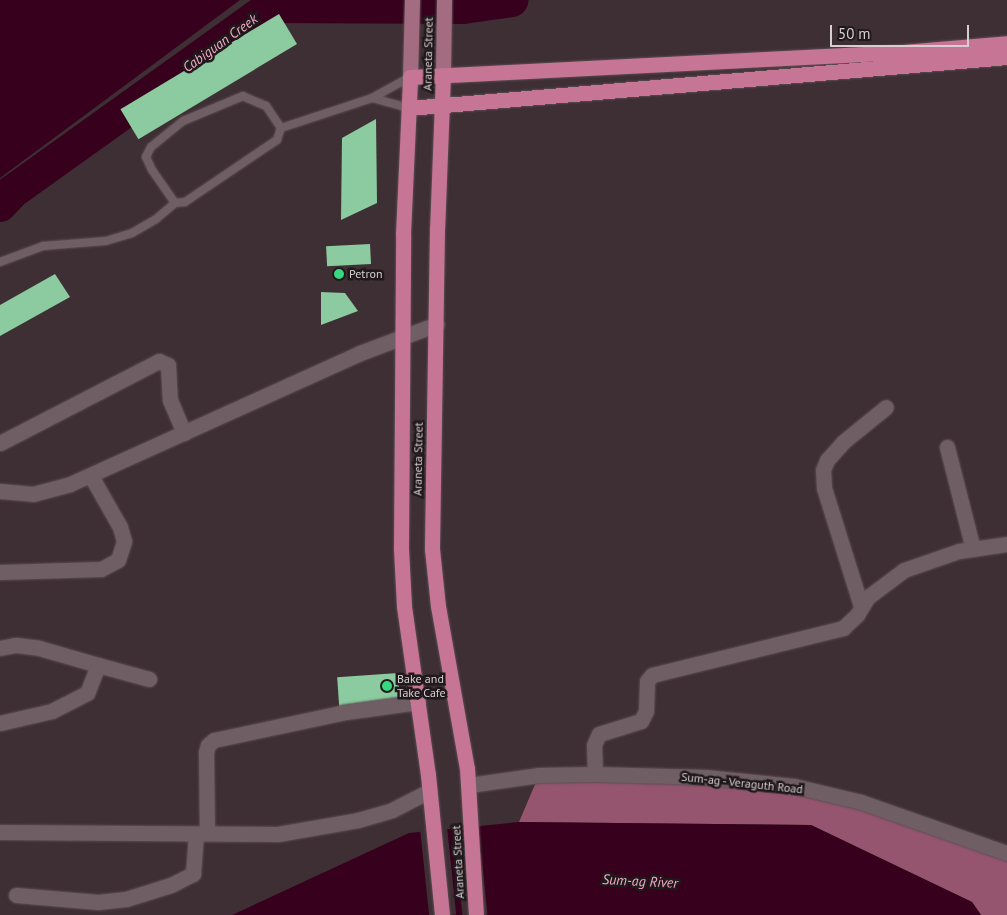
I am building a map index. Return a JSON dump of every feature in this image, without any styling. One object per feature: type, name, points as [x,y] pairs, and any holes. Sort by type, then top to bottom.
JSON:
[{"type":"highway","points":[[410,77],[903,52],[1007,43]]},
{"type":"highway","points":[[409,108],[1007,57]]},
{"type":"highway","name":"Araneta Street","points":[[443,75],[432,549],[438,606],[471,803],[476,915]]},
{"type":"highway","name":"Araneta Street","points":[[410,77],[402,335],[401,548],[404,606],[432,809],[442,915]]},
{"type":"main road","name":"Araneta Street","points":[[410,77],[412,0]]},
{"type":"main road","name":"Araneta Street","points":[[443,75],[444,0]]},
{"type":"street","points":[[0,492],[48,491],[91,476],[402,335],[437,324]]},
{"type":"street","points":[[0,443],[159,361],[168,365],[170,400],[184,433]]},
{"type":"street","points":[[861,606],[824,488],[823,470],[827,460],[843,442],[886,407]]},
{"type":"street","points":[[947,447],[973,549]]},
{"type":"street","points":[[0,572],[101,569],[118,560],[123,552],[120,527],[91,476]]},
{"type":"street","points":[[595,774],[594,745],[599,734],[641,721],[646,712],[648,680],[652,675],[843,628],[857,615],[861,606],[904,570],[973,549],[1007,544]]},
{"type":"street","points":[[0,648],[16,645],[39,648],[149,679]]},
{"type":"street","points":[[0,722],[52,710],[87,693],[98,665]]},
{"type":"street","points":[[16,895],[98,902],[126,899],[171,885],[193,874],[202,833],[206,752],[212,742],[346,712],[418,702]]},
{"type":"street","name":"Sum-ag - Veraguth Road","points":[[468,785],[539,775],[595,774],[706,777],[794,786],[861,802],[1007,853]]},
{"type":"street","points":[[0,832],[278,834],[322,827],[392,810],[429,792]]},
{"type":"lane","points":[[281,128],[372,98],[410,77]]},
{"type":"lane","points":[[175,202],[152,170],[146,157],[151,147],[169,130],[183,121],[244,96],[266,106],[281,128]]},
{"type":"lane","points":[[372,98],[409,108]]},
{"type":"lane","points":[[0,262],[43,246],[93,243],[132,233],[156,219],[175,202],[185,202],[255,156],[277,140],[281,128]]},
{"type":"shaded area","points":[[539,775],[794,786],[1007,853],[1007,915],[981,915],[972,902],[811,825],[519,822]]},
{"type":"water","points":[[0,0],[240,0],[0,178]]},
{"type":"water","name":"Sum-ag River","points":[[519,822],[811,825],[972,902],[981,915],[232,915],[409,833]]},
{"type":"pier","points":[[478,824],[488,915],[462,915],[453,827]]},
{"type":"pier","points":[[447,827],[456,915],[429,915],[420,830]]},
{"type":"building","points":[[279,14],[297,44],[138,139],[120,109]]},
{"type":"building","points":[[376,119],[377,203],[341,220],[342,138]]},
{"type":"building","points":[[370,244],[371,264],[327,266],[326,246]]},
{"type":"building","points":[[55,274],[70,297],[0,336],[0,305]]},
{"type":"building","points":[[321,292],[345,293],[358,311],[321,325]]},
{"type":"building","points":[[398,673],[400,703],[339,707],[337,677]]},
{"type":"waterway","name":"Cabiguan Creek","points":[[0,205],[12,192],[272,6],[463,7],[512,0]]},
{"type":"place","name":"Petron","points":[[339,274]]},
{"type":"place","name":"Bake and Take Cafe","points":[[387,686]]}]
